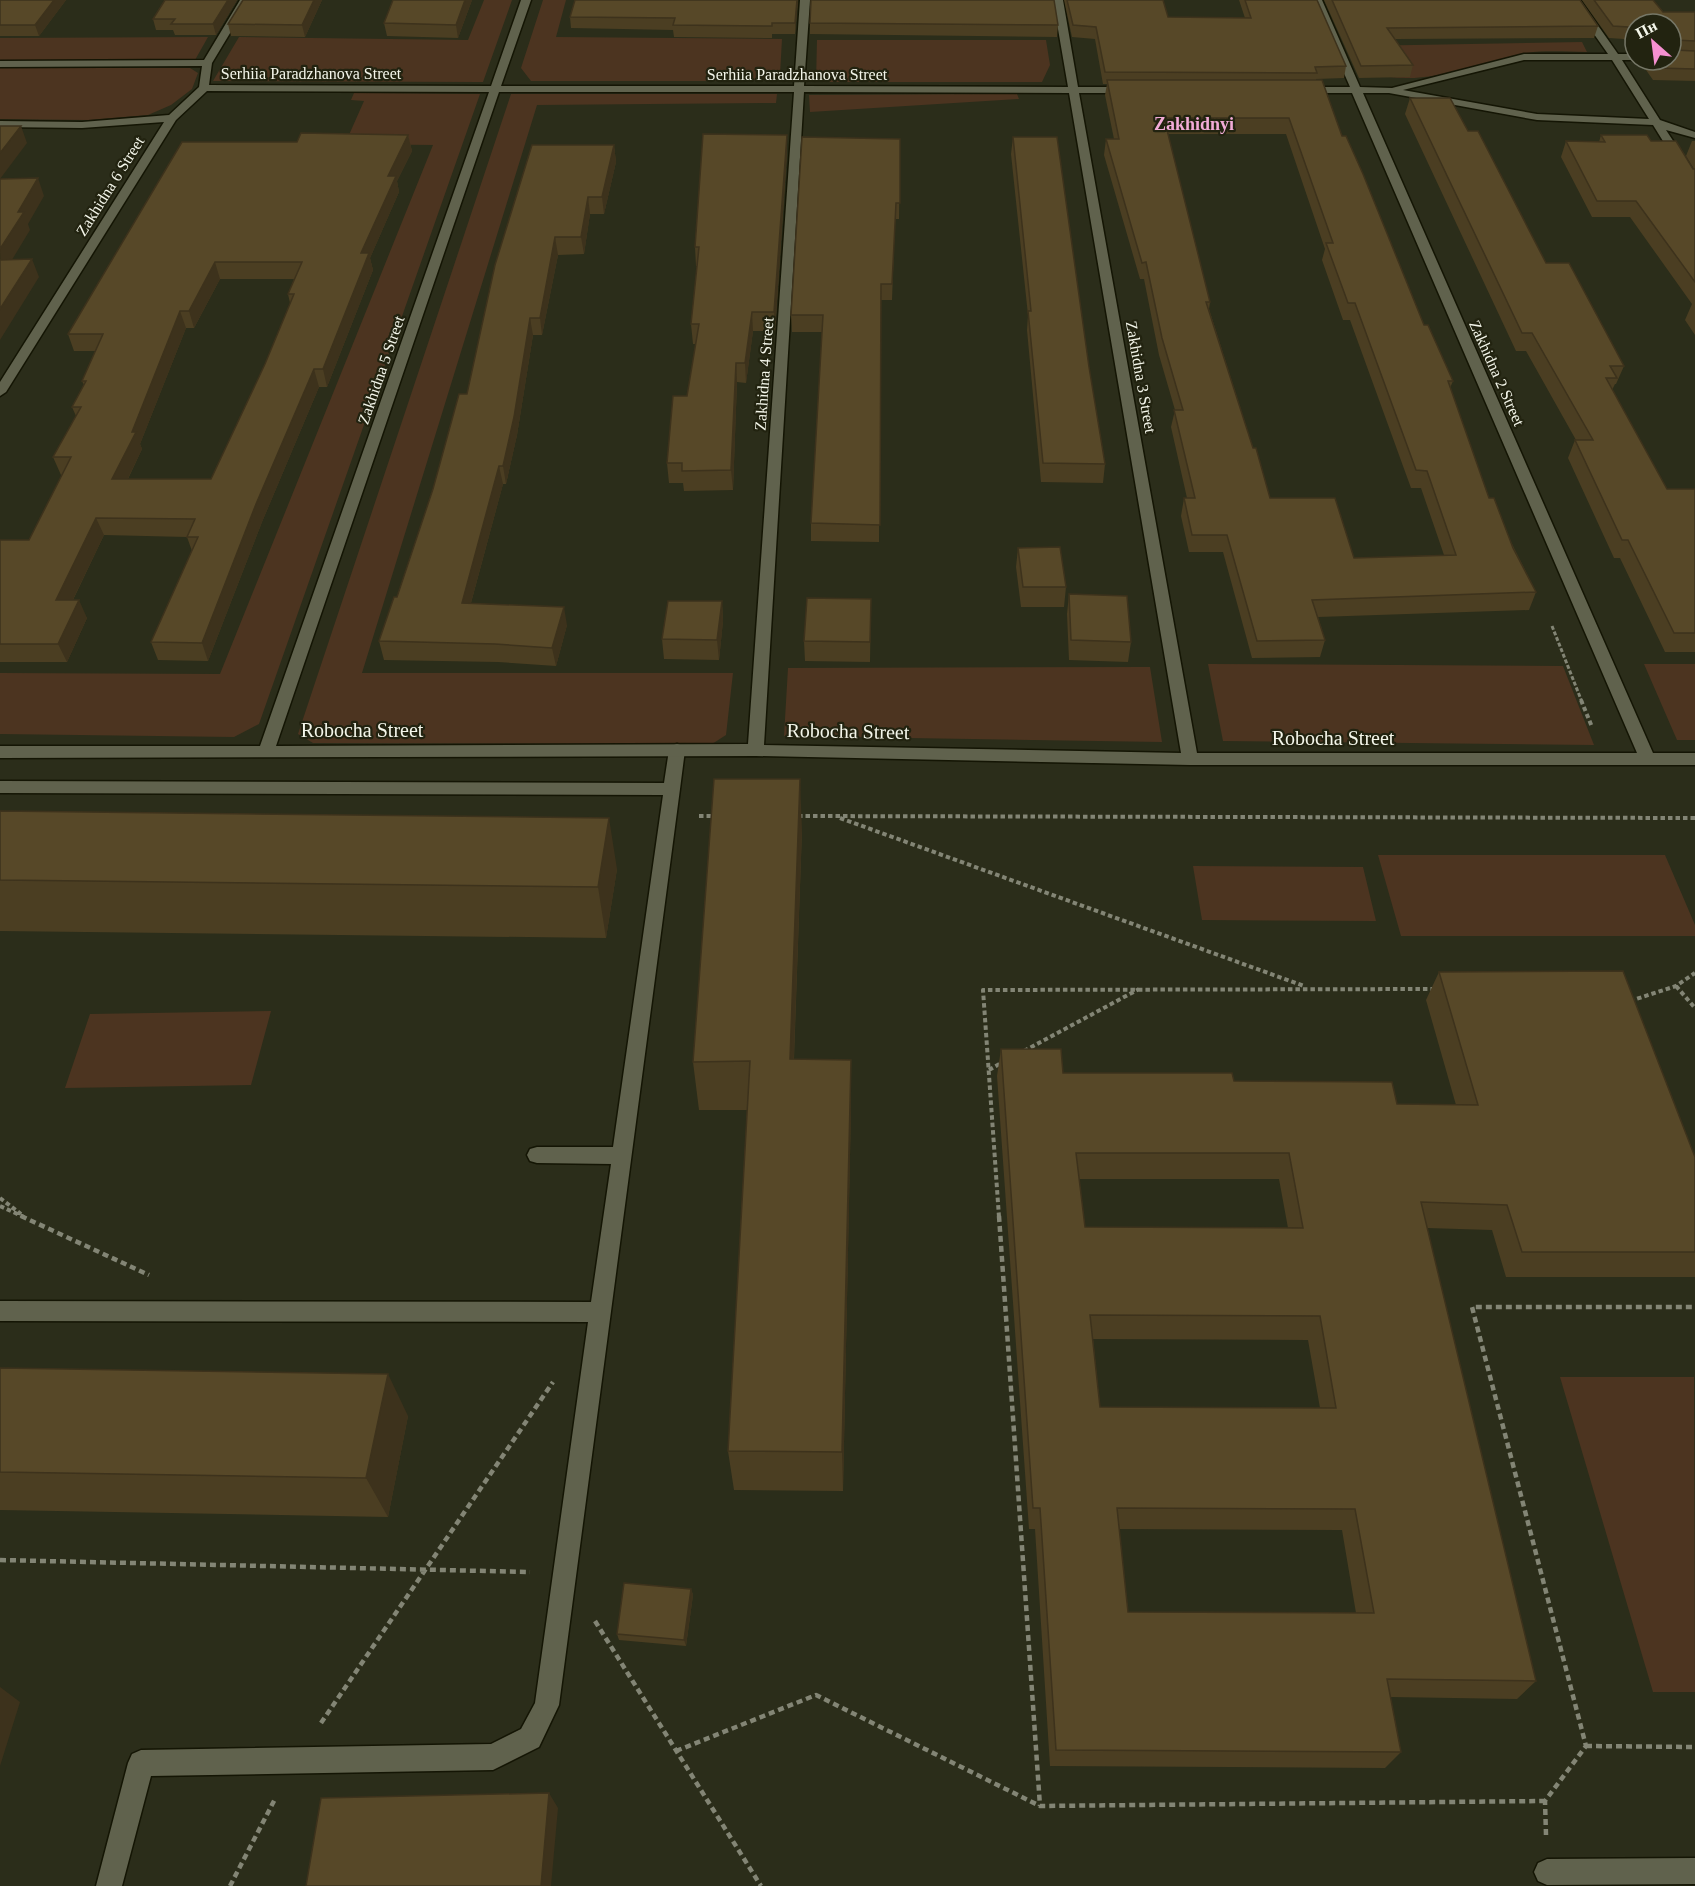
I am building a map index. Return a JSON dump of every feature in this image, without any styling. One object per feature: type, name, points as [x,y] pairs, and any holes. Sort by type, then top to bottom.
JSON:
[{"type":"street","points":[[204,88],[207,63],[244,0]]},
{"type":"street","name":"Zakhidna 5 Street","points":[[266,751],[526,0]]},
{"type":"street","name":"Zakhidna 4 Street","points":[[756,750],[798,90],[806,0]]},
{"type":"street","name":"Zakhidna 3 Street","points":[[1058,0],[1190,759]]},
{"type":"street","name":"Zakhidna 2 Street","points":[[1317,0],[1647,759]]},
{"type":"street","points":[[1575,0],[1615,57],[1695,183]]},
{"type":"street","points":[[1389,90],[1524,57],[1623,57]]},
{"type":"street","name":"Serhiia Paradzhanova Street","points":[[0,64],[207,63]]},
{"type":"street","name":"Serhiia Paradzhanova Street","points":[[204,88],[1145,90]]},
{"type":"street","name":"Zakhidna 6 Street","points":[[0,392],[172,118],[204,88]]},
{"type":"street","points":[[1286,90],[1389,90],[1537,117],[1655,122],[1695,135]]},
{"type":"street","points":[[0,124],[82,125],[172,118]]},
{"type":"street","points":[[109,1886],[141,1763],[492,1757],[530,1738],[547,1705],[677,750]]},
{"type":"street","name":"Robocha Street","points":[[0,752],[756,750],[1190,759],[1695,759]]},
{"type":"street","points":[[0,787],[672,789]]},
{"type":"street","points":[[537,1155],[622,1156]]},
{"type":"street","points":[[0,1311],[601,1312]]},
{"type":"street","points":[[1547,1872],[1695,1871]]},
{"type":"path","points":[[669,816],[725,816]]},
{"type":"path","points":[[792,816],[1695,818]]},
{"type":"path","points":[[837,816],[1309,988]]},
{"type":"path","points":[[1622,1004],[1676,986],[1695,973]]},
{"type":"path","points":[[1676,986],[1695,1008]]},
{"type":"path","points":[[1019,1053],[1141,988]]},
{"type":"path","points":[[1040,1806],[983,990],[1448,989]]},
{"type":"path","points":[[989,1070],[1009,1059]]},
{"type":"path","points":[[0,1198],[27,1218]]},
{"type":"path","points":[[0,1206],[152,1277]]},
{"type":"path","points":[[1586,1746],[1472,1307],[1694,1309]]},
{"type":"path","points":[[230,1886],[295,1762],[560,1372]]},
{"type":"path","points":[[0,1560],[565,1573],[761,1886]]},
{"type":"path","points":[[676,1751],[816,1695],[1040,1806],[1545,1801]]},
{"type":"path","points":[[1586,1746],[1695,1747]]},
{"type":"path","points":[[1547,1872],[1545,1801],[1586,1746]]},
{"type":"shaded area","points":[[484,0],[512,0],[483,82],[213,81],[239,37],[468,40]]},
{"type":"shaded area","points":[[543,0],[566,0],[556,37],[782,39],[780,75],[750,81],[531,81],[521,68]]},
{"type":"shaded area","points":[[208,37],[195,60],[0,60],[0,38]]},
{"type":"shaded area","points":[[817,40],[1046,40],[1050,65],[1042,82],[816,82]]},
{"type":"shaded area","points":[[1582,42],[1587,52],[1527,53],[1448,73],[1408,78],[1388,77],[1368,72],[1357,46]]},
{"type":"shaded area","points":[[0,68],[190,68],[198,73],[192,89],[171,105],[148,115],[88,120],[0,119]]},
{"type":"shaded area","points":[[354,93],[480,94],[259,724],[234,737],[0,734],[0,673],[220,674],[433,145],[345,144],[364,101],[351,100]]},
{"type":"shaded area","points":[[511,94],[777,94],[776,103],[537,105],[362,673],[733,673],[726,735],[712,744],[313,743],[298,734]]},
{"type":"shaded area","points":[[1017,94],[1019,99],[810,112],[809,95]]},
{"type":"shaded area","points":[[1208,664],[1563,666],[1594,745],[1223,741]]},
{"type":"shaded area","points":[[1644,664],[1695,664],[1695,740],[1677,740]]},
{"type":"shaded area","points":[[1150,667],[1162,742],[784,736],[788,668]]},
{"type":"shaded area","points":[[1378,855],[1665,855],[1695,925],[1695,936],[1401,936]]},
{"type":"shaded area","points":[[1193,866],[1363,867],[1376,921],[1202,920]]},
{"type":"shaded area","points":[[271,1011],[251,1085],[65,1088],[90,1014]]},
{"type":"shaded area","points":[[1560,1377],[1694,1377],[1695,1692],[1653,1692]]},
{"type":"building","points":[[0,0],[54,0],[35,25],[0,25]]},
{"type":"building","points":[[165,0],[228,0],[213,24],[171,24],[175,19],[153,19]]},
{"type":"building","points":[[243,0],[314,0],[302,25],[228,24]]},
{"type":"building","points":[[393,0],[465,0],[456,25],[384,23]]},
{"type":"building","points":[[575,0],[797,0],[795,23],[772,23],[772,26],[673,25],[675,18],[570,17]]},
{"type":"building","points":[[811,0],[1054,0],[1058,25],[810,23]]},
{"type":"building","points":[[1067,0],[1163,0],[1168,17],[1251,18],[1245,0],[1317,0],[1346,66],[1315,67],[1317,73],[1105,72],[1096,27],[1073,25]]},
{"type":"building","points":[[1332,0],[1580,0],[1598,26],[1387,28],[1413,65],[1361,66]]},
{"type":"building","points":[[1594,0],[1653,0],[1663,12],[1623,12],[1623,27],[1613,26]]},
{"type":"building","points":[[1683,12],[1695,12],[1695,41],[1683,40]]},
{"type":"building","points":[[1683,50],[1695,51],[1695,69],[1683,69]]},
{"type":"building","points":[[1107,80],[1322,80],[1342,136],[1346,136],[1363,174],[1424,325],[1428,325],[1453,381],[1448,381],[1489,498],[1494,498],[1513,548],[1536,592],[1312,600],[1325,640],[1257,641],[1227,535],[1192,535],[1184,498],[1195,498],[1174,410],[1183,410],[1162,338],[1146,262],[1142,263],[1106,139],[1119,139]],"holes":[[[1164,118],[1289,118],[1333,243],[1326,243],[1348,303],[1355,303],[1416,470],[1427,471],[1456,555],[1354,558],[1335,498],[1270,498],[1256,448],[1253,448],[1206,302],[1210,302]]]},
{"type":"building","points":[[1410,98],[1450,98],[1468,131],[1478,131],[1546,263],[1569,263],[1624,366],[1610,366],[1617,378],[1606,378],[1667,489],[1695,489],[1695,633],[1674,633],[1628,540],[1622,540],[1575,440],[1593,440],[1532,333],[1522,333]]},
{"type":"building","points":[[0,126],[21,126],[0,153]]},
{"type":"building","points":[[301,133],[408,135],[388,176],[396,176],[361,253],[369,253],[323,369],[314,369],[256,504],[202,643],[151,642],[198,537],[187,537],[195,519],[96,518],[56,600],[79,600],[58,644],[0,644],[0,540],[29,540],[71,457],[53,457],[81,407],[72,407],[86,381],[82,381],[103,334],[68,334],[182,142],[297,142]],"holes":[[[215,262],[302,262],[288,294],[294,294],[265,364],[211,479],[112,479],[136,432],[132,432],[180,311],[189,311]]]},
{"type":"building","points":[[703,134],[787,135],[774,312],[752,312],[745,363],[736,363],[731,470],[682,471],[682,463],[667,463],[673,396],[687,396],[699,324],[691,324],[699,247],[695,247]]},
{"type":"building","points":[[1601,135],[1647,135],[1651,141],[1676,141],[1695,169],[1695,282],[1636,201],[1597,201],[1566,141],[1605,142]]},
{"type":"building","points":[[802,137],[900,139],[900,203],[896,203],[892,284],[881,284],[880,525],[811,523],[823,315],[791,315]]},
{"type":"building","points":[[1013,137],[1057,137],[1105,464],[1043,463],[1028,311],[1031,311]]},
{"type":"building","points":[[532,145],[614,145],[602,197],[588,197],[581,237],[555,237],[540,318],[530,318],[514,417],[503,466],[499,466],[462,603],[564,607],[552,648],[379,641],[394,597],[397,597],[433,489],[459,394],[467,394],[495,265]]},
{"type":"building","points":[[38,178],[18,212],[24,212],[0,249],[0,179]]},
{"type":"building","points":[[32,259],[0,309],[0,260]]},
{"type":"building","points":[[1060,547],[1066,587],[1023,587],[1018,548]]},
{"type":"building","points":[[1069,594],[1127,596],[1131,642],[1071,640]]},
{"type":"building","points":[[807,598],[871,599],[870,642],[804,641]]},
{"type":"building","points":[[668,601],[722,601],[717,640],[662,639]]},
{"type":"building","points":[[714,779],[800,779],[790,1059],[851,1060],[842,1452],[728,1451],[750,1061],[693,1062]]},
{"type":"building","points":[[0,811],[609,818],[598,887],[0,880]]},
{"type":"building","points":[[1623,971],[1695,1157],[1695,1252],[1522,1252],[1507,1205],[1421,1202],[1536,1681],[1387,1679],[1401,1752],[1056,1750],[1040,1508],[1033,1508],[1001,1049],[1061,1049],[1063,1073],[1232,1073],[1234,1081],[1392,1082],[1397,1104],[1478,1105],[1439,972]],"holes":[[[1076,1153],[1289,1153],[1303,1228],[1085,1227]],[[1090,1315],[1320,1316],[1336,1408],[1100,1407]],[[1117,1508],[1355,1509],[1374,1613],[1128,1612]]]},
{"type":"building","points":[[0,1368],[388,1374],[366,1478],[0,1472]]},
{"type":"building","points":[[624,1583],[691,1589],[684,1640],[617,1634]]},
{"type":"building","points":[[549,1793],[541,1886],[306,1886],[321,1798]]},
{"type":"district","name":"Zakhidnyi","points":[[1194,124]]}]
